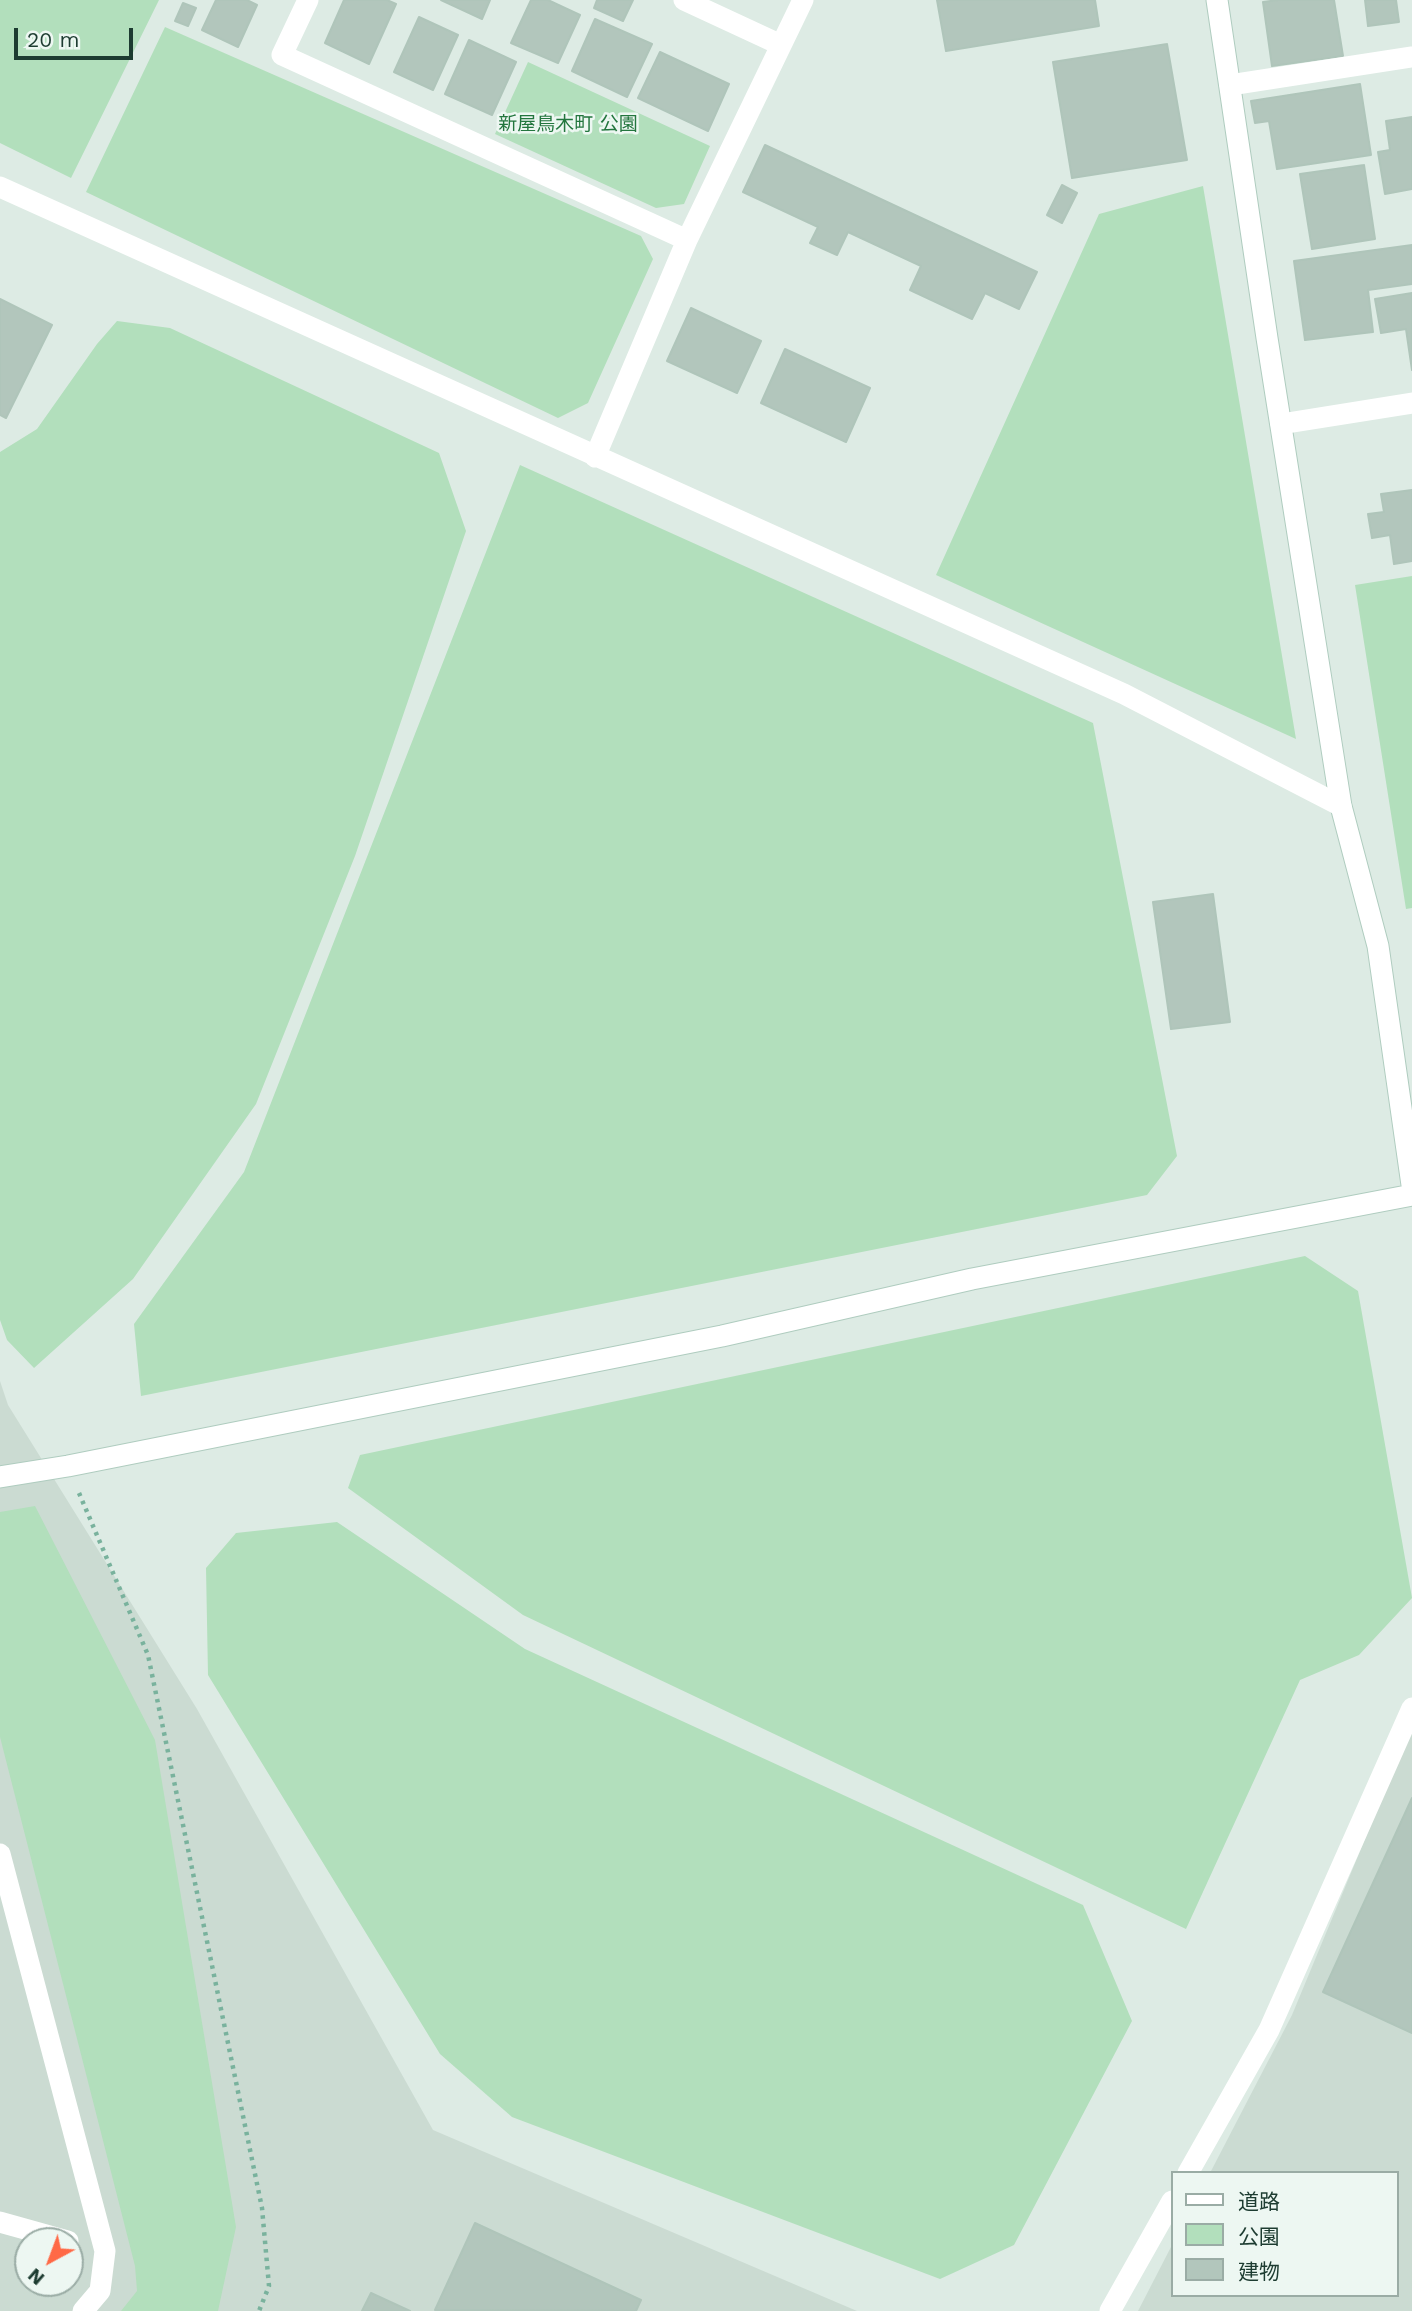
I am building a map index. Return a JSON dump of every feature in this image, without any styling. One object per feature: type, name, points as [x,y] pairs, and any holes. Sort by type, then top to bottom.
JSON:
[{"type":"street","points":[[308,0],[282,55],[687,240]]},
{"type":"street","points":[[684,0],[781,45]]},
{"type":"street","points":[[595,457],[687,240],[803,0]]},
{"type":"street","points":[[1217,0],[1341,806],[1378,946],[1406,1096],[1412,1185]]},
{"type":"street","points":[[1230,85],[1412,58]]},
{"type":"street","points":[[0,187],[1125,694],[1341,806]]},
{"type":"street","points":[[1281,424],[1412,403]]},
{"type":"street","points":[[0,1477],[68,1466],[722,1336],[972,1279],[1412,1195]]},
{"type":"street","points":[[1189,2171],[1269,2030],[1412,1708]]},
{"type":"street","points":[[0,1854],[105,2251],[100,2291],[83,2311]]},
{"type":"street","points":[[1110,2311],[1170,2205]]},
{"type":"street","points":[[0,2222],[18,2227]]},
{"type":"street","points":[[84,2245],[105,2251]]},
{"type":"path","points":[[68,1466],[149,1655],[262,2208],[269,2286],[259,2311]]},
{"type":"shaded area","points":[[0,1381],[8,1405],[197,1709],[433,2130],[857,2311],[0,2311]]},
{"type":"shaded area","points":[[1412,1726],[1412,2311],[1138,2311],[1170,2249],[1170,2297],[1398,2297],[1398,2171],[1211,2171],[1292,2015]]},
{"type":"green space","points":[[0,0],[159,0],[71,178],[0,143]]},
{"type":"green space","points":[[165,27],[641,236],[653,259],[588,403],[558,418],[86,192]]},
{"type":"green space","name":"新屋鳥木町 公園","points":[[528,62],[710,146],[684,204],[656,208],[495,134]]},
{"type":"green space","points":[[1203,186],[1296,739],[936,575],[1099,214]]},
{"type":"green space","points":[[117,321],[170,328],[439,453],[466,531],[355,856],[256,1104],[133,1279],[34,1368],[7,1340],[0,1320],[0,452],[37,429],[97,344]]},
{"type":"green space","points":[[520,465],[1093,723],[1177,1156],[1147,1195],[141,1396],[134,1324],[244,1172]]},
{"type":"green space","points":[[1412,576],[1412,908],[1406,909],[1355,585]]},
{"type":"green space","points":[[1305,1256],[1358,1291],[1412,1598],[1359,1655],[1300,1680],[1186,1929],[523,1615],[348,1488],[360,1455]]},
{"type":"green space","points":[[35,1506],[155,1740],[236,2227],[218,2311],[121,2311],[137,2291],[135,2266],[0,1737],[0,1512]]},
{"type":"green space","points":[[337,1522],[525,1649],[1083,1905],[1132,2021],[1014,2245],[940,2279],[512,2117],[440,2054],[208,1675],[206,1568],[236,1533]]},
{"type":"building","points":[[216,0],[247,0],[257,5],[238,47],[202,30]]},
{"type":"building","points":[[344,0],[387,0],[396,4],[369,64],[325,43]]},
{"type":"building","points":[[441,0],[490,0],[482,19]]},
{"type":"building","points":[[531,0],[548,0],[580,15],[558,63],[511,43]]},
{"type":"building","points":[[597,0],[633,0],[623,21],[594,8]]},
{"type":"building","points":[[937,0],[1095,0],[1099,26],[946,51]]},
{"type":"building","points":[[1334,0],[1343,56],[1272,66],[1263,2]]},
{"type":"building","points":[[1365,0],[1396,0],[1399,22],[1368,26]]},
{"type":"building","points":[[183,3],[196,8],[188,26],[175,21]]},
{"type":"building","points":[[419,17],[458,35],[433,90],[394,72]]},
{"type":"building","points":[[595,19],[652,44],[627,97],[572,71]]},
{"type":"building","points":[[469,40],[516,62],[492,115],[445,94]]},
{"type":"building","points":[[1167,44],[1187,160],[1072,178],[1053,62]]},
{"type":"building","points":[[660,52],[729,84],[708,131],[638,98]]},
{"type":"building","points":[[1360,84],[1371,155],[1277,169],[1269,121],[1255,123],[1251,101]]},
{"type":"building","points":[[1412,117],[1412,189],[1385,194],[1378,152],[1390,150],[1386,121]]},
{"type":"building","points":[[765,145],[1037,272],[1019,309],[985,293],[972,319],[910,290],[921,266],[848,232],[837,255],[810,243],[818,227],[743,192]]},
{"type":"building","points":[[1364,165],[1375,239],[1312,249],[1300,174]]},
{"type":"building","points":[[1062,185],[1077,193],[1062,223],[1047,215]]},
{"type":"building","points":[[1412,245],[1412,284],[1368,290],[1373,332],[1305,340],[1294,261]]},
{"type":"building","points":[[1412,293],[1412,370],[1406,329],[1381,333],[1375,299]]},
{"type":"building","points":[[0,299],[52,325],[6,418],[0,415]]},
{"type":"building","points":[[691,308],[761,341],[737,393],[667,361]]},
{"type":"building","points":[[785,349],[870,388],[846,442],[761,403]]},
{"type":"building","points":[[1412,490],[1412,561],[1394,564],[1390,535],[1372,538],[1368,514],[1384,512],[1381,494]]},
{"type":"building","points":[[1213,894],[1230,1022],[1171,1029],[1153,902]]},
{"type":"building","points":[[1412,1798],[1412,2033],[1323,1992]]},
{"type":"building","points":[[475,2223],[641,2300],[636,2311],[435,2310]]},
{"type":"building","points":[[371,2293],[410,2311],[362,2311]]}]
